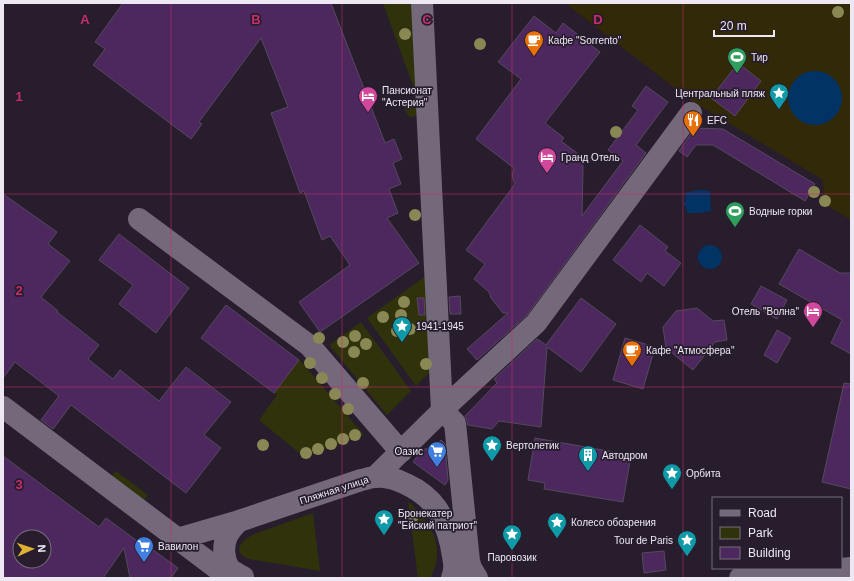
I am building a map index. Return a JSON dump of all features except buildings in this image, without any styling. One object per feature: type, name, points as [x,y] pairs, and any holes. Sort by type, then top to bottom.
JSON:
[{"type":"street","points":[[422,3],[442,410],[455,423],[469,561],[477,578]]},
{"type":"street","points":[[375,477],[442,410],[536,323],[691,113]]},
{"type":"street","points":[[139,219],[310,346],[401,452]]},
{"type":"street","points":[[3,407],[227,576],[242,578]]},
{"type":"street","name":"Пляжная улица","points":[[177,538],[240,521],[361,480],[375,477],[391,478],[399,480],[422,493],[433,503],[442,517],[448,533],[454,575]]},
{"type":"street","points":[[240,521],[228,535],[225,543],[225,553],[226,561],[229,567],[234,572],[245,578]]},
{"type":"street","points":[[740,578],[840,569]]},
{"type":"green space","points":[[383,3],[416,3],[421,100],[420,108],[413,117],[408,116],[402,103],[417,97]]},
{"type":"green space","points":[[430,273],[435,367],[416,386],[367,318]]},
{"type":"green space","points":[[361,322],[411,391],[387,415],[329,345]]},
{"type":"green space","points":[[299,359],[364,435],[304,457],[259,420],[277,395],[274,393]]},
{"type":"green space","points":[[116,471],[148,495],[142,503],[110,479]]},
{"type":"green space","points":[[408,501],[424,517],[430,526],[437,546],[435,567],[430,578],[418,578]]},
{"type":"green space","points":[[313,513],[320,571],[249,559],[241,554],[239,550],[241,544],[252,535]]},
{"type":"sand","name":"Центральный пляж","points":[[565,3],[851,3],[851,220],[824,204],[823,180],[690,100]]},
{"type":"water","points":[[810,71],[820,71],[830,75],[838,83],[842,93],[842,103],[838,113],[830,121],[820,125],[810,125],[800,121],[792,113],[788,103],[788,93],[792,83],[800,75]]},
{"type":"water","points":[[698,190],[710,191],[711,211],[687,213],[686,206],[684,206],[684,201],[686,201],[685,193]]},
{"type":"water","points":[[710,245],[719,248],[722,257],[719,266],[710,269],[701,266],[698,257],[701,248]]},
{"type":"place","name":"Кафе \"Sorrento\"","points":[[534,57]]},
{"type":"place","name":"Тир","points":[[737,74]]},
{"type":"place","name":"Центральный пляж","points":[[779,110]]},
{"type":"place","name":"Пансионат \"Астерия\"","points":[[368,113]]},
{"type":"place","name":"EFC","points":[[693,137]]},
{"type":"place","name":"Гранд Отель","points":[[547,174]]},
{"type":"place","name":"Водные горки","points":[[735,228]]},
{"type":"place","name":"Отель \"Волна\"","points":[[813,328]]},
{"type":"place","name":"1941-1945","points":[[402,343]]},
{"type":"place","name":"Кафе \"Атмосфера\"","points":[[632,367]]},
{"type":"place","name":"Вертолетик","points":[[492,462]]},
{"type":"place","name":"Оазис","points":[[437,468]]},
{"type":"place","name":"Автодром","points":[[588,472]]},
{"type":"place","name":"Орбита","points":[[672,490]]},
{"type":"place","name":"Бронекатер \"Ейский патриот\"","points":[[384,536]]},
{"type":"place","name":"Колесо обозрения","points":[[557,539]]},
{"type":"place","name":"Паровозик","points":[[512,551]]},
{"type":"place","name":"Tour de Paris","points":[[687,557]]},
{"type":"place","name":"Вавилон","points":[[144,563]]}]
